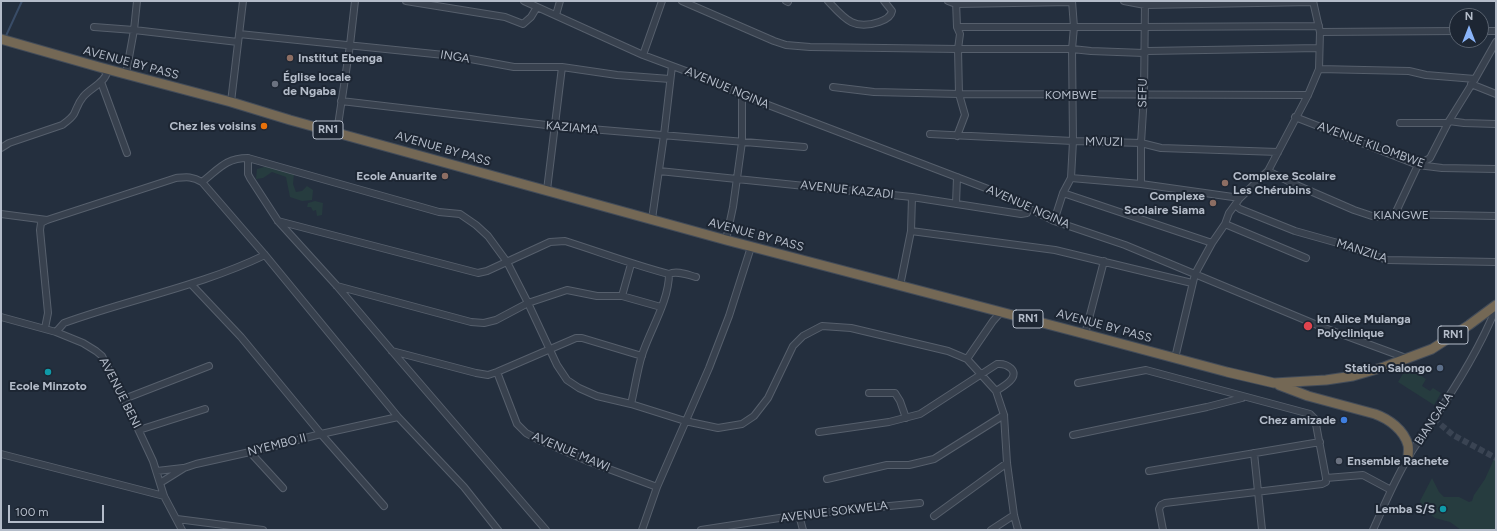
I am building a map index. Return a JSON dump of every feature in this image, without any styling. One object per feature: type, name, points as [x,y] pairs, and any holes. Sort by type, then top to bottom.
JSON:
[{"type":"highway","name":"AVENUE BY PASS","points":[[1,39],[726,240],[1226,372],[1274,383],[1326,380],[1353,376],[1384,367],[1432,349],[1496,305]]},
{"type":"highway","points":[[1274,383],[1308,396],[1375,414],[1384,418],[1399,429],[1405,437],[1409,446],[1408,458]]},
{"type":"street","points":[[126,74],[134,30],[137,1]]},
{"type":"street","points":[[231,102],[243,1]]},
{"type":"street","points":[[337,132],[355,1]]},
{"type":"street","points":[[406,1],[505,17],[523,24],[531,17],[537,7]]},
{"type":"street","name":"AVENUE NGINA","points":[[524,1],[642,55],[710,80],[742,96],[996,192],[1054,221],[1125,245],[1322,327],[1406,358]]},
{"type":"street","points":[[556,15],[560,1]]},
{"type":"street","points":[[642,55],[662,1]]},
{"type":"street","points":[[682,1],[738,26],[786,45],[810,47],[958,50],[1072,49],[1091,52],[1144,53],[1156,51],[1319,48]]},
{"type":"street","points":[[828,1],[846,20],[855,25],[861,25],[876,23],[889,17],[892,10],[884,1]]},
{"type":"street","points":[[948,1],[1072,2],[1074,27],[1072,49],[1073,141],[1071,178],[1063,193],[1054,221]]},
{"type":"street","points":[[1124,1],[1145,3],[1313,1],[1319,29],[1319,69],[1308,95],[1295,117],[1268,171],[1240,198],[1235,205],[1195,274],[1175,358]]},
{"type":"street","points":[[956,2],[957,27],[960,34],[958,50],[959,94],[964,115],[958,136]]},
{"type":"street","name":"SEFU","points":[[1142,184],[1141,143],[1144,95],[1145,3]]},
{"type":"street","points":[[94,27],[238,42]]},
{"type":"street","points":[[957,27],[1144,27],[1449,32]]},
{"type":"street","name":"INGA","points":[[239,34],[454,56],[514,67],[562,67],[617,75],[670,79]]},
{"type":"street","points":[[1395,214],[1418,165],[1430,158],[1448,122],[1496,44]]},
{"type":"street","points":[[652,219],[672,66]]},
{"type":"street","points":[[1,148],[9,143],[62,125],[74,114],[78,104],[84,96],[106,76],[107,72],[99,67]]},
{"type":"street","points":[[547,190],[562,67]]},
{"type":"street","points":[[1319,69],[1409,71],[1426,75],[1473,81],[1496,94]]},
{"type":"street","points":[[101,82],[127,153]]},
{"type":"street","name":"KOMBWE","points":[[833,87],[874,92],[1072,96],[1308,95]]},
{"type":"street","points":[[726,240],[742,142],[742,96]]},
{"type":"street","name":"KAZIAMA","points":[[341,101],[555,126],[804,147]]},
{"type":"street","name":"AVENUE KILOMBWE","points":[[1295,117],[1418,165],[1442,168],[1496,169]]},
{"type":"street","points":[[1400,122],[1496,124]]},
{"type":"street","name":"MVUZI","points":[[930,134],[1141,143],[1161,148],[1278,152]]},
{"type":"street","points":[[202,182],[220,166],[240,158],[248,158],[439,212],[460,214],[476,225],[488,236],[507,262],[557,365],[567,380],[579,388],[596,396],[631,404],[685,421],[718,428],[742,424],[754,416],[768,398],[793,346],[803,336],[822,326],[851,328],[872,332],[948,351],[967,359],[996,391],[1004,415],[1007,463],[1014,515],[1018,530]]},
{"type":"street","points":[[248,158],[248,174],[278,221],[337,286],[546,530]]},
{"type":"street","name":"AVENUE KAZADI","points":[[659,171],[912,197],[1021,214],[1027,213],[1028,207]]},
{"type":"street","name":"KIANGWE","points":[[1268,171],[1294,184],[1360,212],[1377,217],[1395,214],[1496,216]]},
{"type":"street","points":[[45,328],[48,313],[40,230],[41,223],[176,178],[188,176],[194,178],[202,182],[265,255],[398,417],[464,487],[498,530]]},
{"type":"street","points":[[956,204],[957,178]]},
{"type":"street","points":[[1071,178],[1142,184],[1240,198]]},
{"type":"street","points":[[1063,193],[1212,243]]},
{"type":"street","points":[[900,286],[911,231],[912,197]]},
{"type":"street","name":"MANZILA","points":[[1235,205],[1240,209],[1295,231],[1345,245],[1387,260],[1496,262]]},
{"type":"street","points":[[1,214],[47,220]]},
{"type":"street","points":[[278,221],[478,273],[487,271],[550,242],[565,241],[618,258],[631,264],[669,274],[672,272],[696,277]]},
{"type":"street","points":[[1225,224],[1306,258]]},
{"type":"street","points":[[911,231],[1055,250],[1192,284]]},
{"type":"street","points":[[642,530],[657,487],[712,362],[752,247]]},
{"type":"street","points":[[56,332],[64,323],[191,284],[265,255]]},
{"type":"street","points":[[1085,334],[1104,261]]},
{"type":"street","points":[[622,296],[631,264]]},
{"type":"street","points":[[631,404],[642,356],[661,307],[669,274]]},
{"type":"street","points":[[191,284],[241,337],[320,434],[384,506]]},
{"type":"street","points":[[337,286],[471,322],[484,323],[496,320],[528,303],[566,290],[597,296],[622,296],[661,307]]},
{"type":"street","name":"BIANGALA","points":[[1373,530],[1391,490],[1408,458],[1466,368],[1489,326],[1496,308]]},
{"type":"street","points":[[967,359],[993,321],[1001,312]]},
{"type":"street","name":"AVENUE BENI","points":[[1,317],[56,332],[83,343],[102,356],[139,430],[157,471],[164,496],[182,530]]},
{"type":"street","points":[[392,351],[488,375],[576,338],[642,356]]},
{"type":"street","points":[[820,432],[889,422],[920,414],[997,364],[1011,367],[1013,371],[1011,380],[996,391]]},
{"type":"street","points":[[124,399],[209,366]]},
{"type":"street","points":[[1078,383],[1146,370],[1310,414],[1315,419],[1326,482],[1322,484],[1165,503],[1161,505],[1160,509],[1163,530]]},
{"type":"street","name":"AVENUE MAWI","points":[[497,372],[517,424],[526,433],[590,462],[657,487]]},
{"type":"street","points":[[869,393],[895,393],[900,401],[906,418]]},
{"type":"street","points":[[1072,435],[1207,407],[1243,397]]},
{"type":"street","points":[[139,430],[205,409]]},
{"type":"street","points":[[826,479],[887,465],[909,465],[930,460],[1004,415]]},
{"type":"street","name":"NYEMBO II","points":[[160,484],[184,468],[320,434],[398,417]]},
{"type":"street","points":[[1149,471],[1320,442]]},
{"type":"street","points":[[250,452],[283,488]]},
{"type":"street","points":[[1254,453],[1262,530]]},
{"type":"street","points":[[1,454],[164,496]]},
{"type":"street","points":[[934,516],[1007,463]]},
{"type":"street","points":[[157,471],[184,468]]},
{"type":"street","points":[[1326,478],[1363,475],[1391,490]]},
{"type":"street","name":"AVENUE SOKWELA","points":[[701,530],[799,515],[920,503]]},
{"type":"street","points":[[799,515],[803,530]]},
{"type":"street","points":[[991,530],[1014,515]]},
{"type":"street","points":[[177,519],[263,530]]},
{"type":"green space","points":[[271,165],[294,174],[293,184],[296,192],[302,191],[307,186],[313,190],[312,200],[302,201],[290,197],[286,177],[272,172],[263,178],[256,179],[257,169]]},
{"type":"green space","points":[[315,201],[323,203],[322,215],[317,216],[316,210],[313,211],[311,207],[307,207],[308,203]]},
{"type":"green space","points":[[1407,367],[1426,379],[1422,386],[1430,391],[1433,388],[1441,393],[1434,405],[1398,382]]},
{"type":"green space","points":[[1494,459],[1496,460],[1496,530],[1461,530],[1450,522],[1435,518],[1422,508],[1420,501],[1432,478],[1439,492],[1444,497],[1459,497],[1469,502],[1472,501],[1474,495],[1485,479]]},
{"type":"waterway","points":[[5,38],[22,1]]},
{"type":"tunnel","points":[[1434,419],[1453,435],[1496,458]]},
{"type":"place","name":"Institut Ebenga","points":[[290,58]]},
{"type":"place","name":"Église locale de Ngaba","points":[[275,84]]},
{"type":"place","name":"Chez les voisins","points":[[264,126]]},
{"type":"place","name":"Ecole Anuarite","points":[[445,176]]},
{"type":"place","name":"Complexe Scolaire Les Chérubins","points":[[1225,183]]},
{"type":"place","name":"Complexe Scolaire Siama","points":[[1213,203]]},
{"type":"place","name":"kn Alice Mulanga Polyclinique","points":[[1308,326]]},
{"type":"place","name":"Station Salongo","points":[[1440,368]]},
{"type":"place","name":"Ecole Minzoto","points":[[48,372]]},
{"type":"place","name":"Chez amizade","points":[[1344,420]]},
{"type":"place","name":"Ensemble Rachete","points":[[1339,461]]},
{"type":"place","name":"Lemba S/S","points":[[1443,509]]}]
